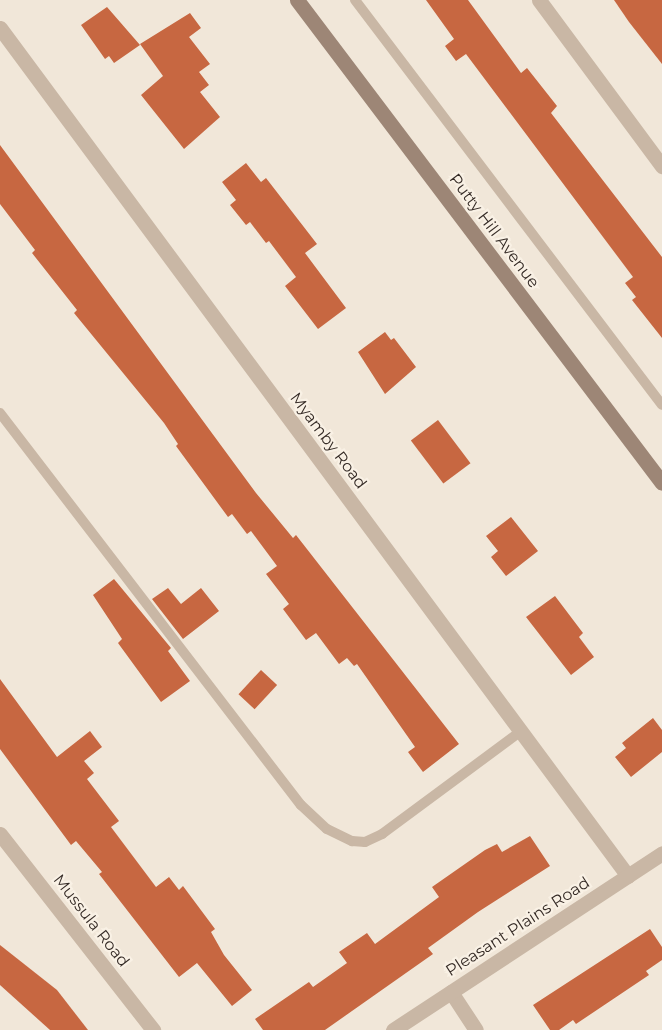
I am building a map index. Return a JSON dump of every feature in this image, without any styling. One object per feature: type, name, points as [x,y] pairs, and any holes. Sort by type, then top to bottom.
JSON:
[{"type":"street","name":"Putty Hill Avenue","points":[[297,0],[662,483]]},
{"type":"street","points":[[539,0],[662,166]]},
{"type":"street","name":"Myamby Road","points":[[0,28],[628,876]]},
{"type":"street","name":"Mussula Road","points":[[0,834],[153,1030]]},
{"type":"street","name":"Pleasant Plains Road","points":[[393,1030],[662,854]]},
{"type":"street","points":[[451,992],[476,1030]]},
{"type":"lane","points":[[355,0],[662,405]]},
{"type":"lane","points":[[0,413],[301,805],[327,829],[352,841],[365,842],[382,834],[521,731]]},
{"type":"building","points":[[426,0],[468,0],[521,73],[527,68],[557,106],[551,113],[662,257],[662,338],[632,300],[636,297],[625,283],[633,277],[466,54],[456,61],[445,46],[454,39]]},
{"type":"building","points":[[614,0],[662,0],[662,64],[629,22]]},
{"type":"building","points":[[107,7],[140,45],[114,63],[109,56],[105,59],[81,25]]},
{"type":"building","points":[[190,13],[201,28],[189,37],[210,64],[199,72],[209,85],[200,92],[220,117],[184,149],[141,95],[163,76],[140,44]]},
{"type":"building","points":[[0,145],[256,493],[293,538],[296,535],[459,744],[423,772],[408,752],[415,747],[357,664],[354,666],[347,658],[339,664],[316,633],[306,640],[283,609],[289,604],[266,574],[277,566],[251,531],[247,534],[232,514],[228,517],[176,446],[178,444],[164,423],[74,313],[77,310],[32,253],[35,250],[0,204]]},
{"type":"building","points":[[246,163],[261,182],[266,178],[317,244],[305,253],[346,308],[318,329],[285,286],[296,277],[269,241],[266,243],[250,222],[246,225],[230,205],[236,200],[222,182]]},
{"type":"building","points":[[385,332],[391,340],[394,338],[416,367],[385,394],[358,352]]},
{"type":"building","points":[[438,420],[470,463],[443,484],[411,440]]},
{"type":"building","points":[[511,517],[538,551],[506,576],[491,557],[498,551],[486,536]]},
{"type":"building","points":[[114,579],[171,648],[168,651],[190,681],[161,702],[118,643],[122,639],[93,595]]},
{"type":"building","points":[[168,588],[181,604],[201,588],[219,611],[183,639],[152,599]]},
{"type":"building","points":[[555,596],[583,633],[579,637],[594,657],[571,675],[526,617]]},
{"type":"building","points":[[261,670],[277,685],[255,709],[238,694]]},
{"type":"building","points":[[0,679],[57,757],[90,731],[102,747],[84,761],[94,773],[87,779],[119,821],[111,827],[156,887],[169,877],[179,890],[183,886],[215,929],[211,932],[224,955],[252,990],[232,1006],[197,963],[179,977],[99,874],[102,872],[76,841],[71,845],[0,749]]},
{"type":"building","points":[[653,718],[662,730],[662,752],[631,777],[615,757],[626,748],[622,743]]},
{"type":"building","points":[[530,836],[550,866],[478,912],[428,948],[433,954],[325,1030],[263,1030],[255,1019],[309,982],[313,987],[347,963],[339,952],[367,933],[375,944],[439,897],[432,887],[485,850],[497,844],[502,852]]},
{"type":"building","points":[[650,929],[662,947],[662,960],[646,971],[649,975],[576,1024],[573,1020],[559,1030],[550,1030],[533,1005]]},
{"type":"building","points":[[0,945],[57,990],[88,1030],[50,1030],[0,985]]}]
